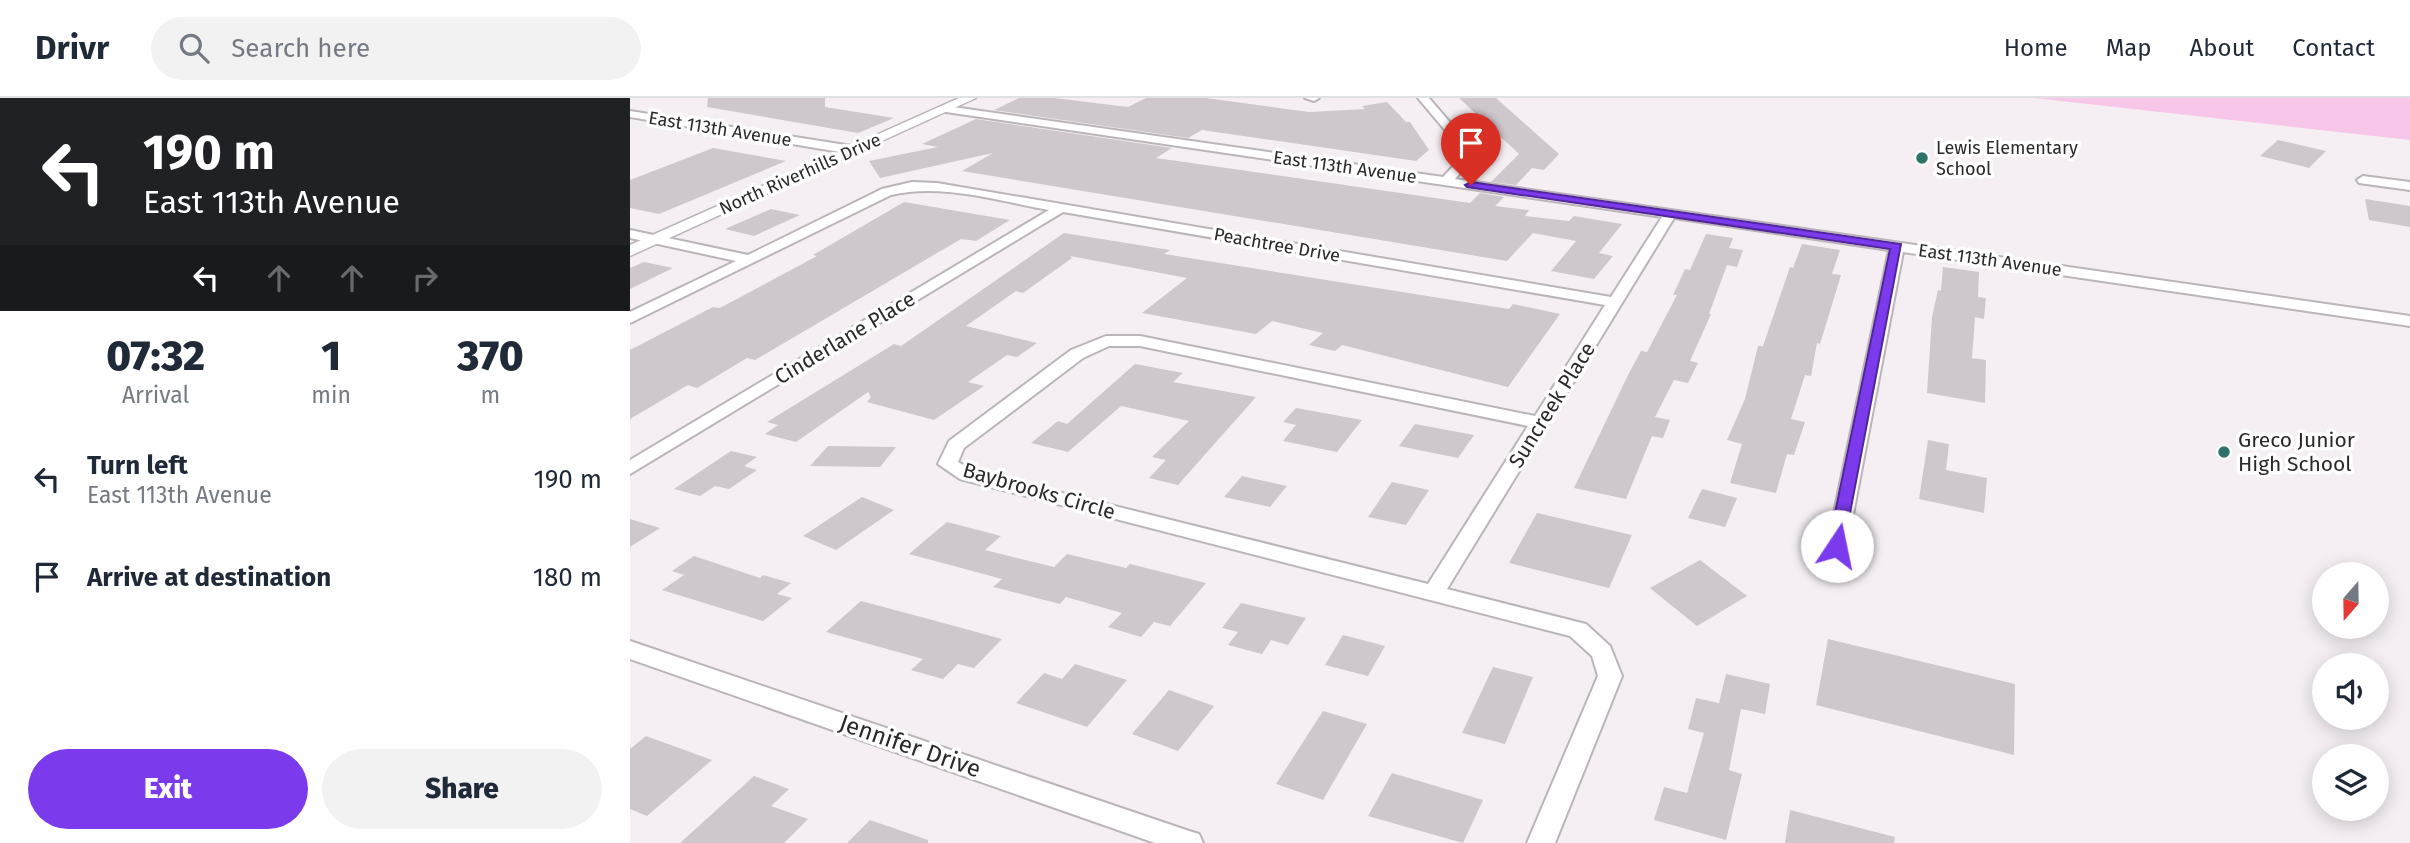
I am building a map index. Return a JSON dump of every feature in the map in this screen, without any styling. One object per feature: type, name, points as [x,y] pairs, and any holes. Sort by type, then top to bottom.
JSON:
[{"type":"street","name":"North Riverhills Drive","points":[[630,251],[970,98]]},
{"type":"street","points":[[1423,98],[1471,154],[1446,181]]},
{"type":"street","name":"East 113th Avenue","points":[[946,109],[2410,321]]},
{"type":"street","name":"East 113th Avenue","points":[[630,114],[852,150]]},
{"type":"street","points":[[2363,180],[2410,186]]},
{"type":"street","name":"Peachtree Drive","points":[[749,259],[887,192],[912,186],[937,187],[1616,302]]},
{"type":"street","name":"Cinderlane Place","points":[[630,468],[1061,208]]},
{"type":"street","name":"Suncreek Place","points":[[1432,595],[1670,214]]},
{"type":"street","points":[[630,234],[749,259]]},
{"type":"street","points":[[1837,546],[1897,247]]},
{"type":"street","points":[[630,318],[749,259]]},
{"type":"street","name":"Baybrooks Circle","points":[[1432,595],[967,475],[948,464],[956,445],[1077,354],[1106,341],[1140,341],[1541,424]]},
{"type":"street","points":[[1432,595],[1578,630],[1602,652],[1610,676],[1541,843]]},
{"type":"street","name":"Jennifer Drive","points":[[630,650],[1189,843]]},
{"type":"shaded area","points":[[2034,98],[2410,98],[2410,140]]},
{"type":"building","points":[[708,98],[825,98],[825,107],[894,118],[858,133],[707,107]]},
{"type":"building","points":[[1019,98],[1054,98],[1128,107],[1146,98],[1206,98],[1309,112],[1365,109],[1362,106],[1387,102],[1406,122],[1410,122],[1429,150],[1416,161],[1202,130],[1188,138],[994,110]]},
{"type":"building","points":[[1459,98],[1496,98],[1559,154],[1544,170],[1532,168],[1516,185],[1491,182],[1519,154]]},
{"type":"building","points":[[976,119],[1172,148],[1156,158],[1470,203],[1480,193],[1504,197],[1495,206],[1529,210],[1525,216],[1569,221],[1574,216],[1622,224],[1599,253],[1613,256],[1594,279],[1551,271],[1576,241],[1533,233],[1507,261],[962,171],[993,153],[880,178],[869,161],[938,147],[922,144]]},
{"type":"building","points":[[2278,140],[2326,151],[2309,168],[2260,156]]},
{"type":"building","points":[[713,148],[786,161],[659,214],[630,208],[630,180]]},
{"type":"building","points":[[2365,199],[2410,206],[2410,227],[2369,220]]},
{"type":"building","points":[[904,202],[1010,220],[976,241],[961,239],[755,360],[747,358],[697,388],[688,385],[630,419],[630,350],[713,307],[720,308],[817,256],[813,255]]},
{"type":"building","points":[[771,209],[800,215],[754,236],[725,229]]},
{"type":"building","points":[[1064,233],[1170,250],[1164,254],[1509,309],[1513,304],[1560,314],[1508,387],[1342,345],[1335,351],[1309,345],[1323,333],[1272,321],[1256,334],[1142,313],[1187,278],[1070,256],[1072,258],[1023,293],[1016,291],[966,326],[1037,343],[1017,357],[1007,355],[968,382],[984,386],[934,420],[867,402],[871,397],[868,392],[796,442],[765,434],[778,425],[767,422],[894,344],[901,346]]},
{"type":"building","points":[[1706,234],[1733,238],[1729,248],[1743,250],[1737,267],[1727,265],[1711,314],[1690,361],[1698,363],[1688,383],[1674,380],[1655,417],[1670,420],[1663,438],[1652,436],[1626,499],[1574,488],[1628,375],[1641,351],[1647,352],[1677,295],[1673,295],[1685,269],[1690,270]]},
{"type":"building","points":[[1802,244],[1840,250],[1832,274],[1841,275],[1820,344],[1817,343],[1811,376],[1805,375],[1791,419],[1805,422],[1794,455],[1787,454],[1776,493],[1730,483],[1742,444],[1727,440],[1745,399],[1758,346],[1763,346],[1790,267],[1793,268]]},
{"type":"building","points":[[644,262],[673,268],[630,289],[630,268]]},
{"type":"building","points":[[1943,267],[1979,272],[1978,297],[1986,298],[1984,319],[1975,317],[1972,358],[1986,360],[1985,403],[1927,393],[1932,317],[1938,290],[1941,291]]},
{"type":"building","points":[[1135,364],[1183,373],[1173,382],[1256,397],[1178,485],[1149,478],[1166,460],[1152,457],[1189,421],[1121,406],[1068,452],[1031,443],[1058,421],[1067,424]]},
{"type":"building","points":[[1296,408],[1362,420],[1337,452],[1283,441],[1296,425],[1283,422]]},
{"type":"building","points":[[1415,424],[1474,435],[1458,458],[1399,446]]},
{"type":"building","points":[[1928,440],[1949,444],[1946,470],[1987,478],[1984,513],[1919,499]]},
{"type":"building","points":[[828,446],[896,447],[880,467],[810,466]]},
{"type":"building","points":[[731,451],[757,457],[744,466],[757,470],[729,489],[715,486],[700,496],[674,489]]},
{"type":"building","points":[[1242,476],[1287,486],[1270,507],[1224,497]]},
{"type":"building","points":[[1392,482],[1429,490],[1406,525],[1368,517]]},
{"type":"building","points":[[1702,489],[1737,498],[1725,527],[1688,518]]},
{"type":"building","points":[[862,497],[894,510],[836,550],[803,536]]},
{"type":"building","points":[[1537,513],[1632,535],[1609,588],[1509,563]]},
{"type":"building","points":[[630,519],[660,528],[630,547]]},
{"type":"building","points":[[947,522],[1001,536],[985,550],[1054,567],[1067,554],[1126,568],[1130,564],[1206,583],[1170,626],[1154,622],[1141,637],[1108,627],[1122,613],[1066,597],[1060,604],[993,587],[1002,579],[909,554]]},
{"type":"building","points":[[694,556],[760,578],[763,575],[791,583],[777,594],[792,598],[763,621],[662,590],[684,575],[672,571]]},
{"type":"building","points":[[1700,560],[1747,596],[1697,626],[1650,588]]},
{"type":"building","points":[[861,601],[1002,639],[974,668],[958,664],[943,679],[911,670],[923,659],[826,632]]},
{"type":"building","points":[[1241,603],[1306,618],[1288,645],[1271,640],[1262,654],[1228,645],[1238,632],[1222,628]]},
{"type":"building","points":[[1343,635],[1385,646],[1368,676],[1325,665]]},
{"type":"building","points":[[1828,639],[2015,684],[2014,755],[1816,705]]},
{"type":"building","points":[[1075,664],[1127,680],[1087,727],[1016,703],[1044,673],[1062,679]]},
{"type":"building","points":[[1493,667],[1533,677],[1505,744],[1462,733]]},
{"type":"building","points":[[1726,674],[1770,684],[1765,714],[1741,709],[1729,770],[1742,774],[1726,840],[1654,820],[1664,787],[1687,793],[1704,733],[1688,729],[1696,698],[1719,703]]},
{"type":"building","points":[[1169,690],[1214,706],[1178,751],[1132,734]]},
{"type":"building","points":[[1323,711],[1367,724],[1323,800],[1276,784]]},
{"type":"building","points":[[646,736],[712,760],[647,816],[630,809],[630,749]]},
{"type":"building","points":[[1392,773],[1483,800],[1463,843],[1368,816]]},
{"type":"building","points":[[754,776],[789,789],[771,806],[808,819],[784,843],[680,843]]},
{"type":"building","points":[[1790,810],[1895,837],[1894,843],[1785,843]]},
{"type":"building","points":[[870,820],[928,840],[928,843],[847,843]]},
{"type":"place","name":"Lewis Elementary School","points":[[1922,158]]},
{"type":"place","name":"Greco Junior High School","points":[[2224,452]]},
{"type":"route","points":[[1471,185],[1897,247],[1837,546]]}]
